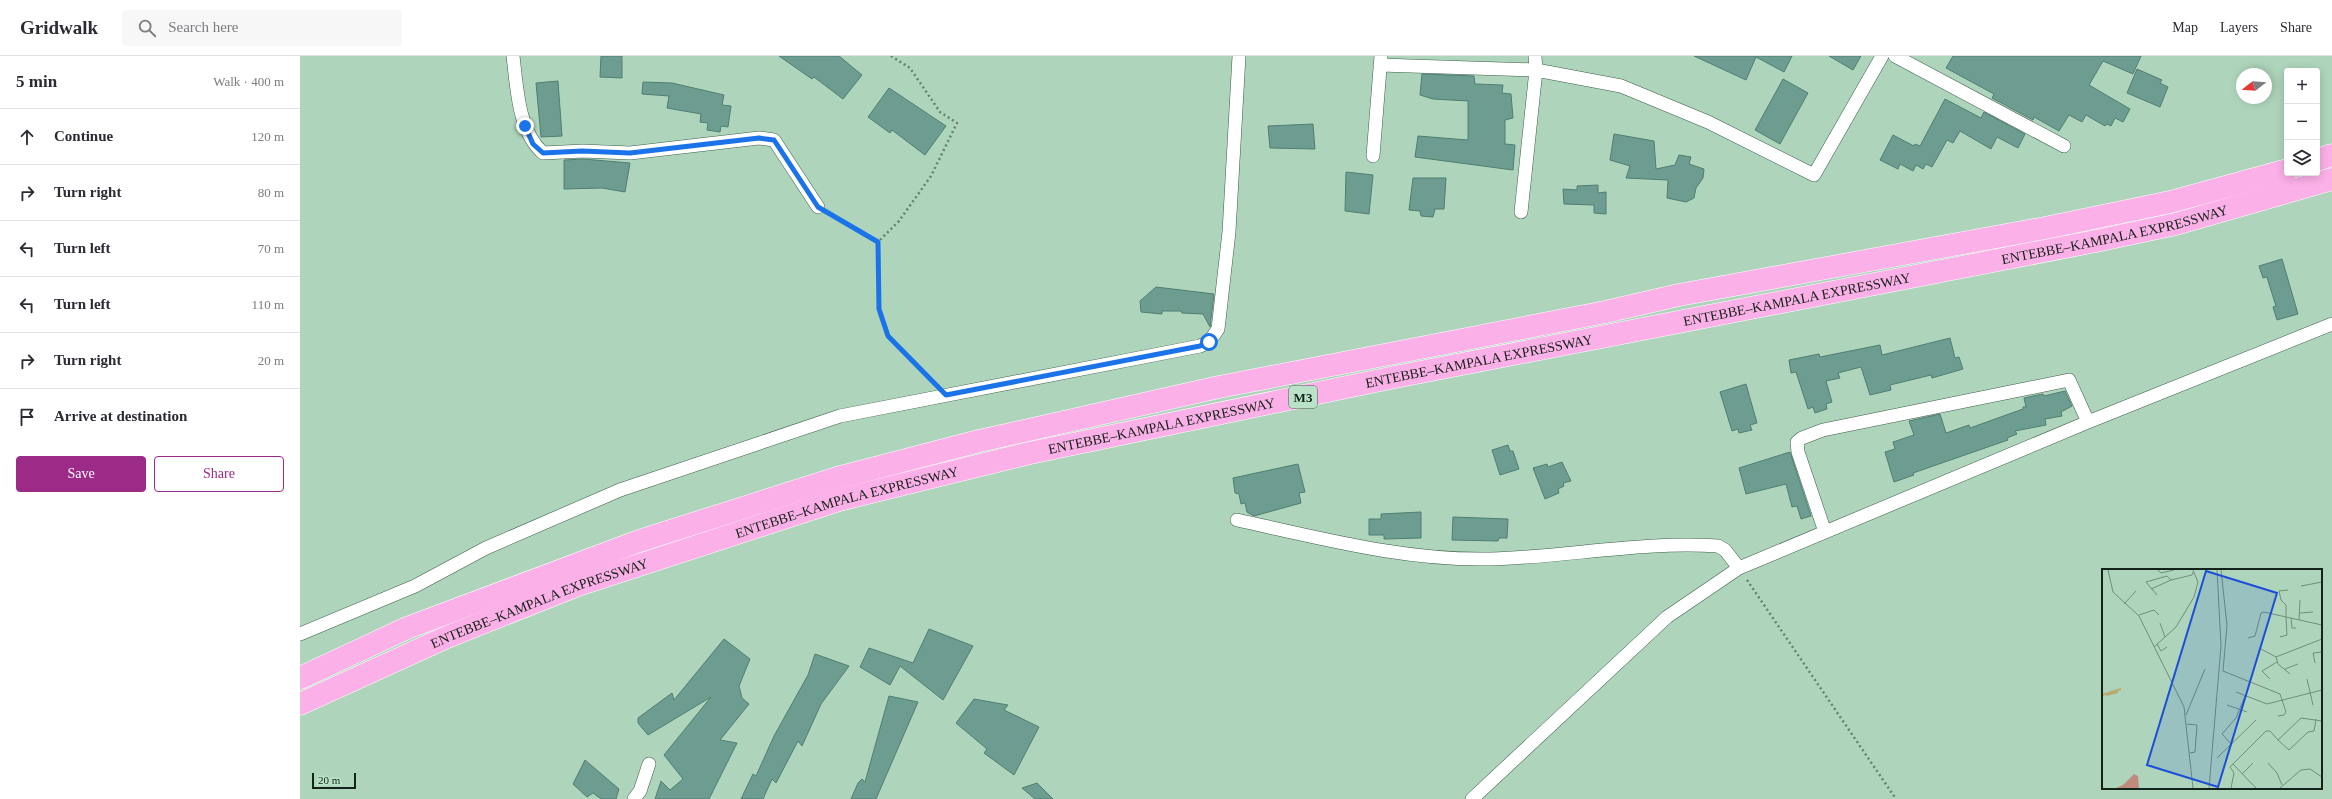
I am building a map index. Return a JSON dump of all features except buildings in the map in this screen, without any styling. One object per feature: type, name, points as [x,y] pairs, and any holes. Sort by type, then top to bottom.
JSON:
[{"type":"highway","points":[[2320,159],[2332,155]]},
{"type":"highway","name":"ENTEBBE–KAMPALA EXPRESSWAY","points":[[300,678],[407,628],[639,541],[837,478],[979,440],[1219,387],[1605,312],[1679,295],[2045,228],[2139,208],[2284,171]]},
{"type":"highway","name":"ENTEBBE–KAMPALA EXPRESSWAY","points":[[300,704],[447,637],[578,585],[839,500],[1030,453],[1357,385],[2176,224],[2332,179]]},
{"type":"street","points":[[513,56],[525,126],[533,144],[543,153],[582,151],[630,153],[759,138],[774,140],[818,207]]},
{"type":"street","points":[[300,634],[415,586],[486,548],[620,490],[840,416],[1200,346],[1209,342],[1218,329],[1229,232],[1239,56]]},
{"type":"street","points":[[1521,212],[1536,70],[1535,56]]},
{"type":"street","points":[[1373,156],[1380,60],[1536,70],[1621,86],[1708,122],[1814,175],[1882,56]]},
{"type":"street","points":[[1896,56],[2064,146]]},
{"type":"street","points":[[1472,799],[1667,617],[1739,568],[2088,422],[2332,324]]},
{"type":"street","points":[[1825,532],[1798,452],[1797,442],[1802,438],[1823,430],[2069,380],[2088,422]]},
{"type":"street","points":[[1237,520],[1394,554],[1490,559],[1628,548],[1718,546],[1728,553],[1739,568]]},
{"type":"street","points":[[634,799],[640,791],[649,764]]},
{"type":"path","points":[[891,56],[910,68],[940,112],[957,123],[931,176],[899,221],[878,242],[879,309],[888,336],[946,395]]},
{"type":"path","points":[[818,207],[878,242]]},
{"type":"path","points":[[1739,568],[1896,799]]},
{"type":"route","points":[[525,126],[533,144],[543,153],[582,151],[630,153],[759,138],[774,140],[818,207],[878,242],[879,309],[888,336],[914,360],[946,395],[1200,346],[1209,342]]}]
